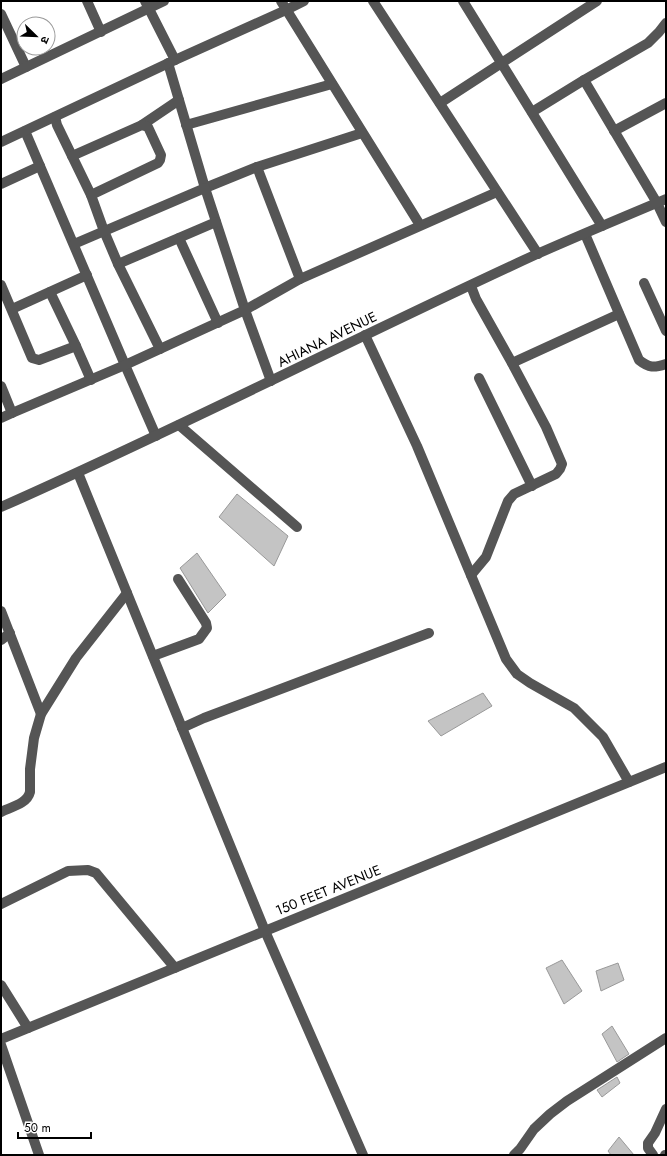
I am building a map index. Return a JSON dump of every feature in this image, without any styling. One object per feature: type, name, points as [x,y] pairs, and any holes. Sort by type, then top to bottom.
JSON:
[{"type":"street","points":[[87,1],[101,32]]},
{"type":"street","points":[[1,79],[101,32],[147,5],[164,1]]},
{"type":"street","points":[[281,1],[420,225]]},
{"type":"street","points":[[1,142],[304,1]]},
{"type":"street","points":[[373,1],[538,254]]},
{"type":"street","points":[[440,103],[597,1]]},
{"type":"street","points":[[468,3],[501,63],[602,226]]},
{"type":"street","points":[[147,5],[172,62],[179,100],[205,188],[245,310],[271,381]]},
{"type":"street","points":[[1,14],[26,67]]},
{"type":"street","points":[[532,112],[648,43],[666,23]]},
{"type":"street","points":[[584,80],[614,131],[662,201],[666,222]]},
{"type":"street","points":[[186,126],[332,84]]},
{"type":"street","points":[[72,156],[142,125],[179,100]]},
{"type":"street","points":[[614,131],[666,104]]},
{"type":"street","points":[[55,117],[57,125],[91,196],[118,264],[160,349]]},
{"type":"street","points":[[91,196],[158,163],[161,155],[148,127],[142,125]]},
{"type":"street","points":[[25,131],[156,436]]},
{"type":"street","points":[[74,244],[257,167],[362,133]]},
{"type":"street","points":[[1,184],[40,166]]},
{"type":"street","points":[[257,167],[300,279]]},
{"type":"street","points":[[1,418],[91,380],[218,323],[245,310],[300,279],[498,192]]},
{"type":"street","name":"AHIANA AVENUE","points":[[1,507],[78,473],[365,335],[538,254],[662,201]]},
{"type":"street","points":[[118,264],[216,222]]},
{"type":"street","points":[[584,234],[639,360],[647,366],[658,367],[666,364]]},
{"type":"street","points":[[179,238],[218,323]]},
{"type":"street","points":[[12,309],[87,275]]},
{"type":"street","points":[[644,283],[663,316],[666,331]]},
{"type":"street","points":[[1,284],[32,358],[39,360],[76,346]]},
{"type":"street","points":[[471,286],[476,299],[546,427],[562,464],[556,474],[514,494],[508,501],[486,557],[471,575]]},
{"type":"street","points":[[50,292],[91,380]]},
{"type":"street","points":[[512,363],[619,314]]},
{"type":"street","points":[[365,335],[418,446],[506,659],[517,674],[574,708],[604,737],[629,782]]},
{"type":"street","points":[[479,378],[532,486]]},
{"type":"street","points":[[1,386],[12,413]]},
{"type":"street","points":[[179,425],[296,527]]},
{"type":"street","points":[[78,473],[265,931],[364,1155]]},
{"type":"street","points":[[153,656],[199,639],[207,628],[206,623],[178,580]]},
{"type":"street","points":[[1,812],[24,802],[29,796],[30,768],[34,738],[41,714],[76,658],[127,593]]},
{"type":"street","points":[[1,611],[41,714]]},
{"type":"street","points":[[1,640],[10,633]]},
{"type":"street","points":[[182,728],[430,633]]},
{"type":"street","name":"150 FEET AVENUE","points":[[1,1039],[666,767]]},
{"type":"street","points":[[1,904],[68,871],[88,870],[96,873],[175,968]]},
{"type":"street","points":[[1,985],[28,1028]]},
{"type":"street","points":[[514,1155],[534,1129],[567,1100],[666,1038]]},
{"type":"street","points":[[1,1045],[39,1155]]},
{"type":"street","points":[[653,1155],[648,1148],[648,1143],[655,1133],[666,1109]]},
{"type":"building","points":[[237,494],[288,536],[274,566],[219,517]]},
{"type":"building","points":[[197,553],[226,595],[208,613],[180,568]]},
{"type":"building","points":[[483,693],[492,706],[441,736],[428,721]]},
{"type":"building","points":[[562,960],[582,991],[564,1004],[546,968]]},
{"type":"building","points":[[618,963],[624,980],[601,991],[596,971]]},
{"type":"building","points":[[612,1026],[629,1054],[617,1062],[602,1034]]},
{"type":"building","points":[[617,1077],[620,1083],[602,1097],[597,1090]]},
{"type":"building","points":[[619,1137],[634,1155],[611,1155],[608,1151]]}]
